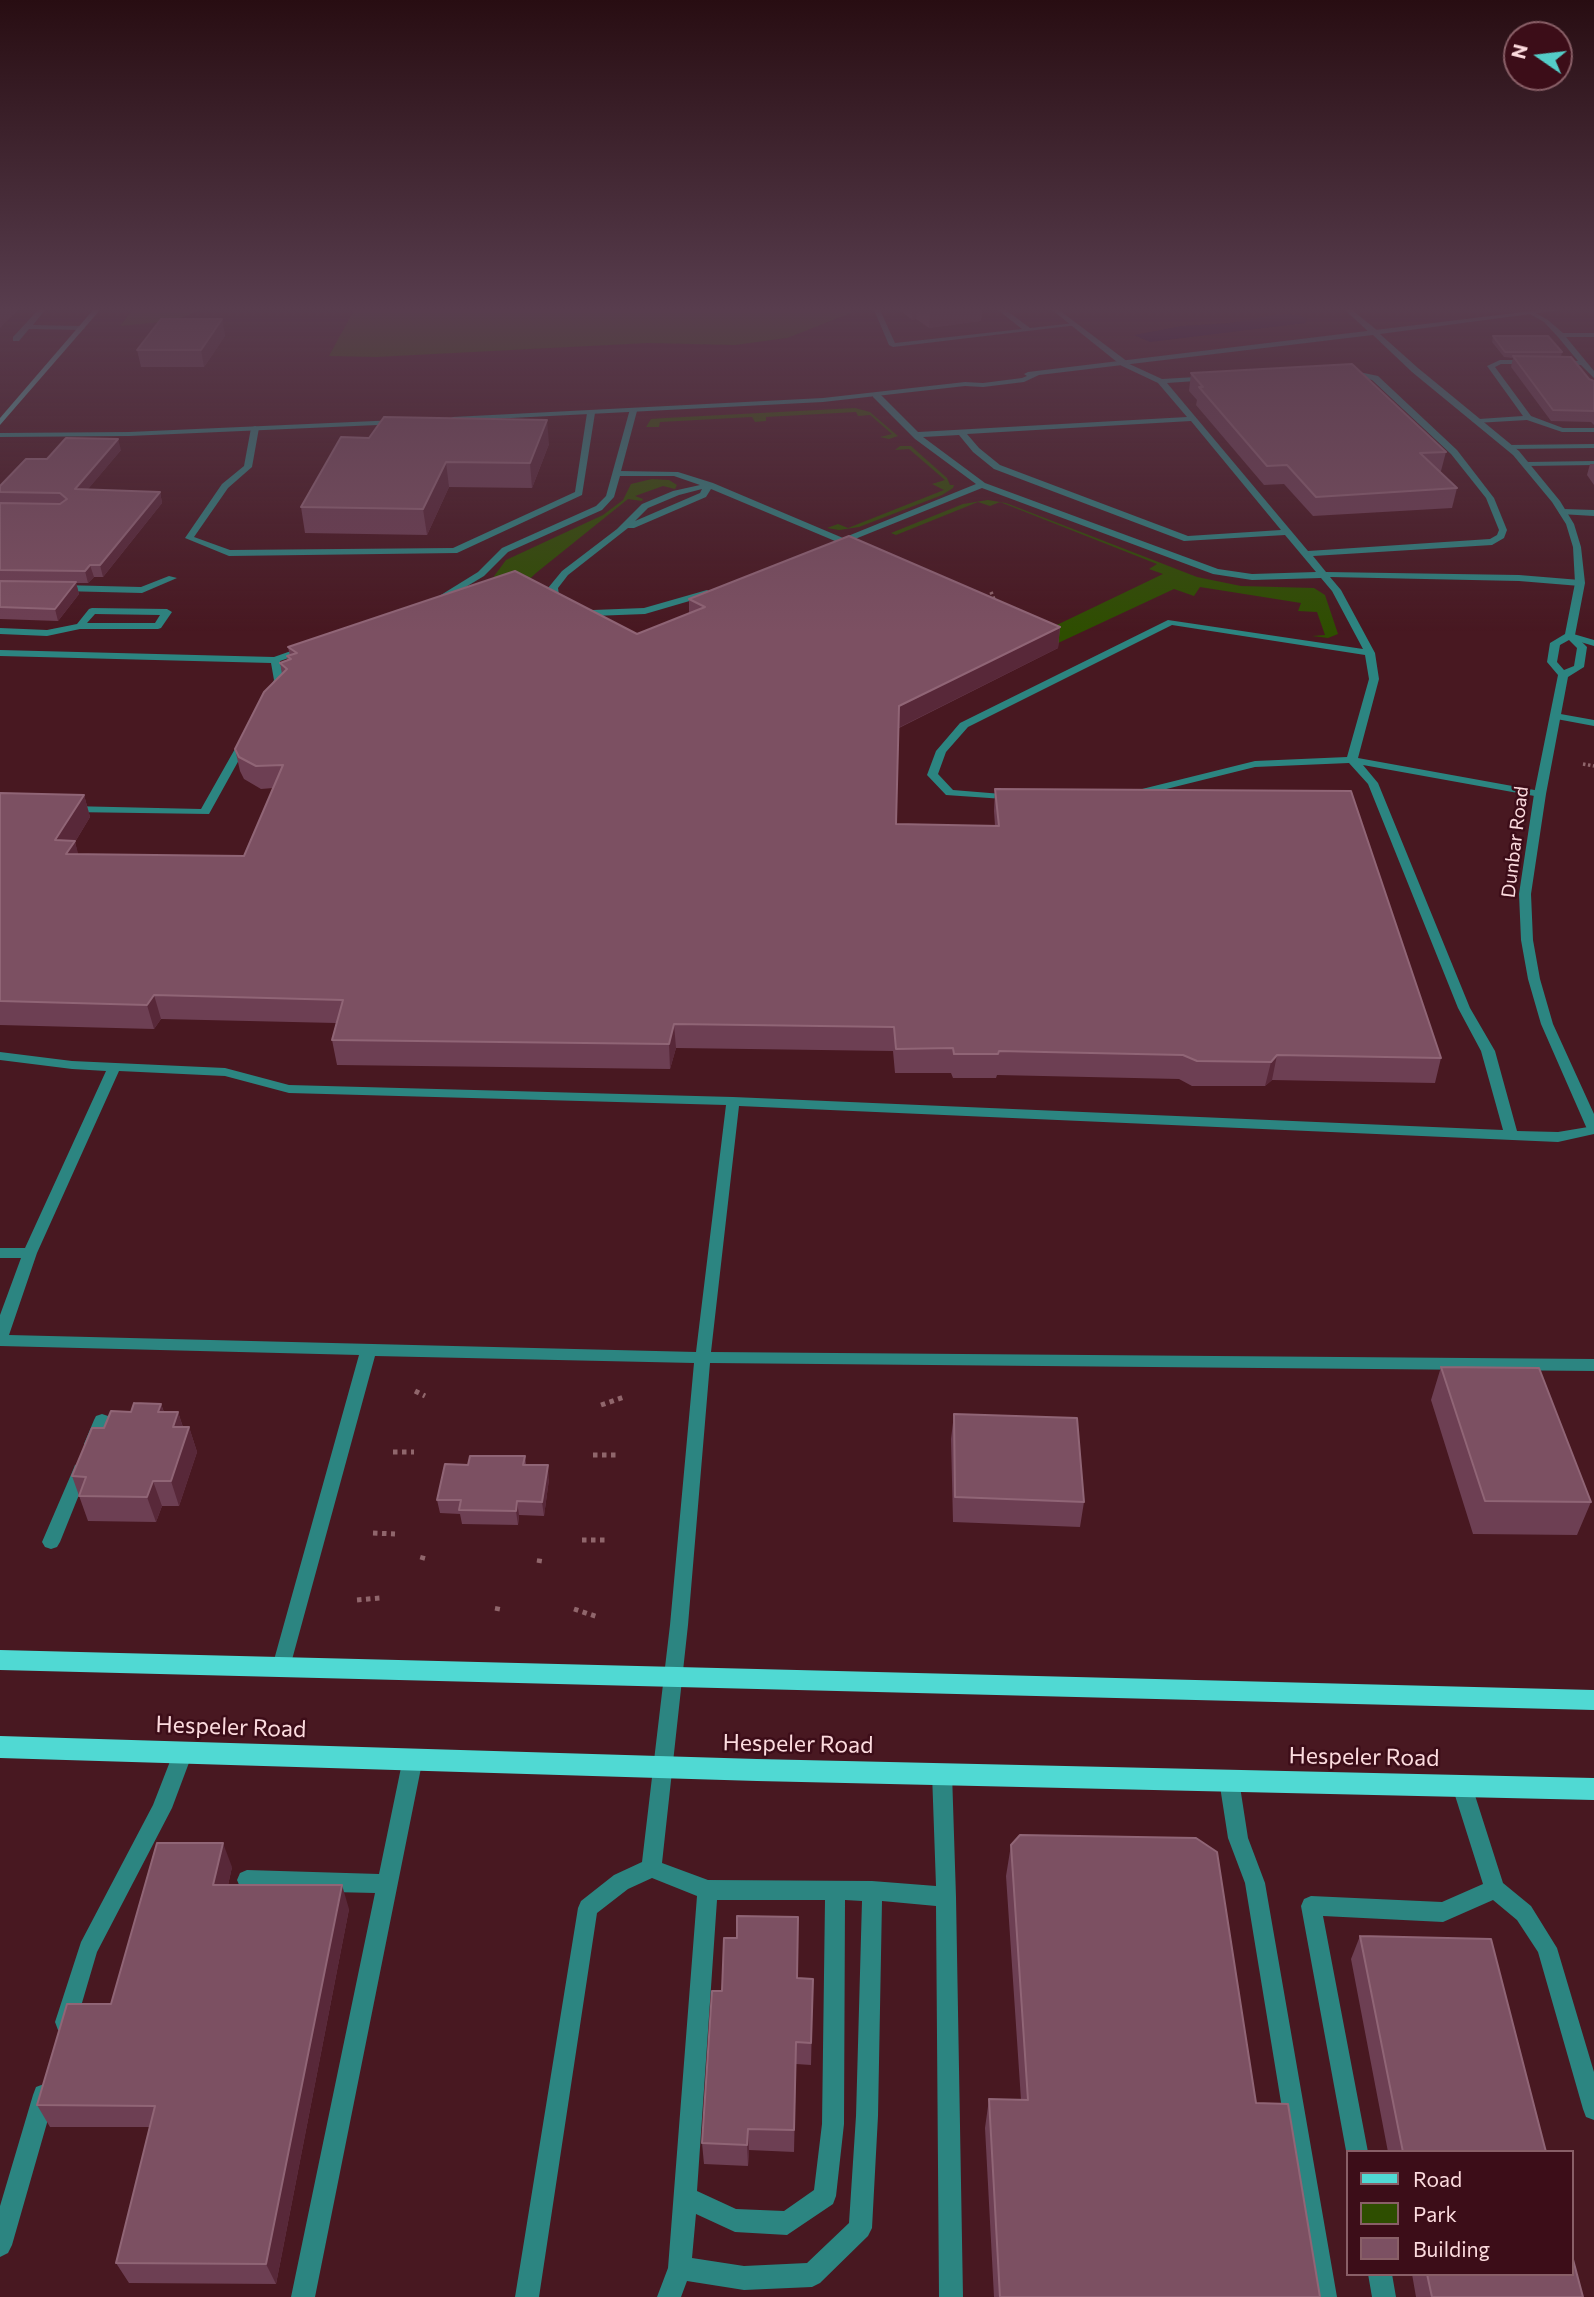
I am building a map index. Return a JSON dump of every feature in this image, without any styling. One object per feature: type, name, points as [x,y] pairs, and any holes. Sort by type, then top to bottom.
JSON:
[{"type":"main road","points":[[0,1660],[1594,1700]]},
{"type":"main road","name":"Hespeler Road","points":[[0,1747],[1594,1789]]},
{"type":"street","points":[[443,420],[502,417]]},
{"type":"street","points":[[255,428],[248,467],[225,486],[188,538],[229,554],[454,551],[579,493],[590,417]]},
{"type":"street","points":[[431,602],[451,595],[481,574],[505,550],[599,508],[610,497],[619,473],[633,417]]},
{"type":"street","points":[[898,417],[916,435],[982,485],[1216,572],[1252,578],[1323,575],[1492,578],[1580,583]]},
{"type":"street","points":[[1306,554],[1492,542],[1500,536],[1503,530],[1490,498],[1454,452],[1417,417]]},
{"type":"street","name":"Dunbar Road","points":[[1474,417],[1539,477],[1563,512],[1577,547],[1580,583],[1570,636]]},
{"type":"street","points":[[1479,421],[1528,418],[1562,430],[1594,430]]},
{"type":"street","points":[[916,435],[1193,419],[1336,590],[1370,653],[1374,679],[1352,760]]},
{"type":"street","points":[[0,435],[402,422]]},
{"type":"street","points":[[962,432],[976,450],[997,467],[1187,538],[1287,532]]},
{"type":"street","points":[[1508,447],[1594,446]]},
{"type":"street","points":[[1526,464],[1594,463]]},
{"type":"street","points":[[619,473],[675,474],[710,485],[856,547]]},
{"type":"street","points":[[710,485],[703,495],[620,531],[557,580],[553,588],[555,596],[577,609],[617,613],[645,611],[693,599],[722,587]]},
{"type":"street","points":[[827,546],[982,485]]},
{"type":"street","points":[[1061,515],[1090,502]]},
{"type":"street","points":[[1563,512],[1594,513]]},
{"type":"street","points":[[524,519],[552,529]]},
{"type":"street","points":[[52,588],[142,590],[172,578]]},
{"type":"street","points":[[0,631],[47,633],[80,626],[158,626],[167,612],[92,611],[80,626]]},
{"type":"street","points":[[1023,799],[950,793],[932,775],[941,751],[964,725],[1171,622],[1370,653]]},
{"type":"street","name":"Dunbar Road","points":[[1563,675],[1579,667],[1582,648],[1570,636]]},
{"type":"street","name":"Dunbar Road","points":[[1563,675],[1552,662],[1555,643],[1570,636]]},
{"type":"street","points":[[1570,636],[1594,643]]},
{"type":"street","points":[[0,653],[275,660],[322,643]]},
{"type":"street","points":[[266,703],[279,680],[275,660]]},
{"type":"street","name":"Dunbar Road","points":[[1563,675],[1540,794],[1525,894],[1527,940],[1534,979],[1547,1024],[1594,1130]]},
{"type":"street","points":[[1555,716],[1594,723]]},
{"type":"street","points":[[55,808],[205,812],[254,725]]},
{"type":"street","points":[[1352,760],[1373,783],[1464,1008],[1488,1051],[1511,1135]]},
{"type":"street","points":[[1126,793],[1154,792],[1255,764],[1352,760],[1540,794]]},
{"type":"street","points":[[0,1056],[72,1065],[225,1072],[289,1089],[733,1101],[1511,1135],[1559,1136],[1594,1130]]},
{"type":"street","points":[[114,1067],[30,1254],[0,1339],[703,1356],[1594,1365]]},
{"type":"street","points":[[651,1868],[679,1625],[703,1356],[733,1101]]},
{"type":"street","points":[[0,1253],[30,1254]]},
{"type":"street","points":[[281,1667],[369,1349]]},
{"type":"street","points":[[51,1542],[102,1420]]},
{"type":"street","points":[[61,2039],[88,1949],[162,1808],[183,1752]]},
{"type":"street","points":[[303,2297],[413,1758]]},
{"type":"street","points":[[942,1773],[951,2297]]},
{"type":"street","points":[[1229,1780],[1238,1838],[1255,1884],[1325,2297]]},
{"type":"street","points":[[1462,1786],[1495,1889],[1524,1913],[1547,1948],[1594,2109]]},
{"type":"street","points":[[142,1843],[167,1843]]},
{"type":"street","points":[[527,2297],[588,1908],[621,1882],[651,1868],[708,1890],[872,1891],[946,1897]]},
{"type":"street","points":[[247,1880],[386,1884]]},
{"type":"street","points":[[1357,2150],[1311,1906],[1443,1912],[1495,1889]]},
{"type":"street","points":[[669,2297],[681,2268],[708,1890]]},
{"type":"street","points":[[687,2198],[735,2220],[787,2223],[825,2196],[833,2124],[835,1891]]},
{"type":"street","points":[[681,2268],[744,2278],[812,2274],[860,2228],[867,2116],[872,1891]]},
{"type":"street","points":[[0,2245],[50,2077]]},
{"type":"street","points":[[1380,2276],[1384,2297]]},
{"type":"path","points":[[991,592],[994,599]]},
{"type":"path","points":[[1583,764],[1594,766]]},
{"type":"path","points":[[415,1391],[425,1396]]},
{"type":"path","points":[[601,1405],[624,1397]]},
{"type":"path","points":[[394,1452],[414,1452]]},
{"type":"path","points":[[593,1455],[617,1455]]},
{"type":"path","points":[[373,1533],[395,1534]]},
{"type":"path","points":[[582,1540],[605,1541]]},
{"type":"path","points":[[357,1600],[380,1598]]},
{"type":"path","points":[[574,1609],[598,1617]]},
{"type":"green space","points":[[748,417],[660,422],[659,427],[646,427],[651,419]]},
{"type":"green space","points":[[752,417],[766,417],[766,421],[755,422]]},
{"type":"green space","points":[[873,417],[898,436],[889,439],[880,437],[892,434]]},
{"type":"green space","points":[[900,446],[911,446],[947,478],[950,485],[954,485],[953,488],[942,495],[859,527],[839,530],[827,528],[838,524],[848,528],[944,490],[932,484],[945,480],[909,449],[895,450]]},
{"type":"green space","points":[[652,479],[669,480],[677,485],[675,489],[663,486],[635,496],[643,499],[642,501],[628,499],[517,591],[486,587],[506,560],[603,515],[623,500],[631,484]]},
{"type":"green space","points":[[988,500],[1000,502],[990,506],[978,502],[896,535],[891,533],[963,504]]},
{"type":"green space","points":[[1000,502],[1197,577],[1241,586],[1314,588],[1325,595],[1338,634],[1328,638],[1312,636],[1325,635],[1317,612],[1298,611],[1301,603],[1200,587],[1194,596],[1174,589],[1056,644],[1038,634],[1163,574],[1149,569],[1157,564]]},
{"type":"building","points":[[384,417],[547,420],[530,463],[446,462],[423,509],[301,507],[341,437],[369,438]]},
{"type":"building","points":[[1225,417],[1409,417],[1446,452],[1420,453],[1457,488],[1316,497],[1287,465],[1267,466]]},
{"type":"building","points":[[66,438],[118,439],[75,489],[160,492],[100,565],[90,565],[85,571],[0,570],[0,503],[60,504],[67,499],[60,493],[0,492],[0,486],[26,459],[47,459]]},
{"type":"building","points":[[849,536],[1060,627],[899,706],[896,824],[999,826],[995,789],[1351,791],[1441,1058],[1277,1055],[1271,1062],[1197,1061],[1183,1055],[999,1051],[998,1054],[954,1054],[953,1048],[896,1049],[894,1027],[674,1024],[669,1044],[332,1040],[343,1000],[154,995],[147,1005],[0,1001],[0,793],[84,795],[55,840],[75,841],[66,854],[244,856],[283,765],[256,766],[239,757],[235,749],[264,692],[287,669],[280,663],[291,659],[287,656],[297,653],[288,647],[515,571],[637,634],[705,607],[689,599]]},
{"type":"building","points":[[0,581],[76,582],[55,609],[0,607]]},
{"type":"building","points":[[1441,1367],[1539,1368],[1591,1502],[1485,1501]]},
{"type":"building","points":[[134,1403],[161,1404],[158,1412],[178,1412],[173,1427],[189,1427],[171,1481],[153,1481],[147,1497],[79,1496],[86,1477],[72,1476],[92,1428],[104,1428],[111,1411],[131,1412]]},
{"type":"building","points":[[954,1414],[1077,1418],[1084,1502],[955,1497]]},
{"type":"building","points":[[470,1456],[525,1456],[523,1465],[548,1465],[542,1502],[517,1501],[516,1511],[459,1510],[461,1500],[437,1500],[445,1464],[468,1465]]},
{"type":"building","points":[[1020,1835],[1196,1838],[1217,1852],[1256,2103],[1288,2104],[1320,2297],[1000,2297],[989,2099],[1028,2100],[1011,1845]]},
{"type":"building","points":[[157,1843],[223,1843],[213,1885],[342,1885],[266,2264],[116,2263],[155,2106],[37,2105],[67,2004],[111,2004]]},
{"type":"building","points":[[737,1916],[798,1917],[797,1978],[813,1979],[811,2043],[796,2042],[794,2130],[748,2129],[747,2145],[702,2143],[712,1991],[722,1991],[724,1938],[737,1938]]},
{"type":"building","points":[[1360,1936],[1491,1939],[1545,2150],[1403,2150]]},
{"type":"building","points":[[1573,2260],[1583,2297],[1432,2297],[1427,2276],[1573,2276]]}]
